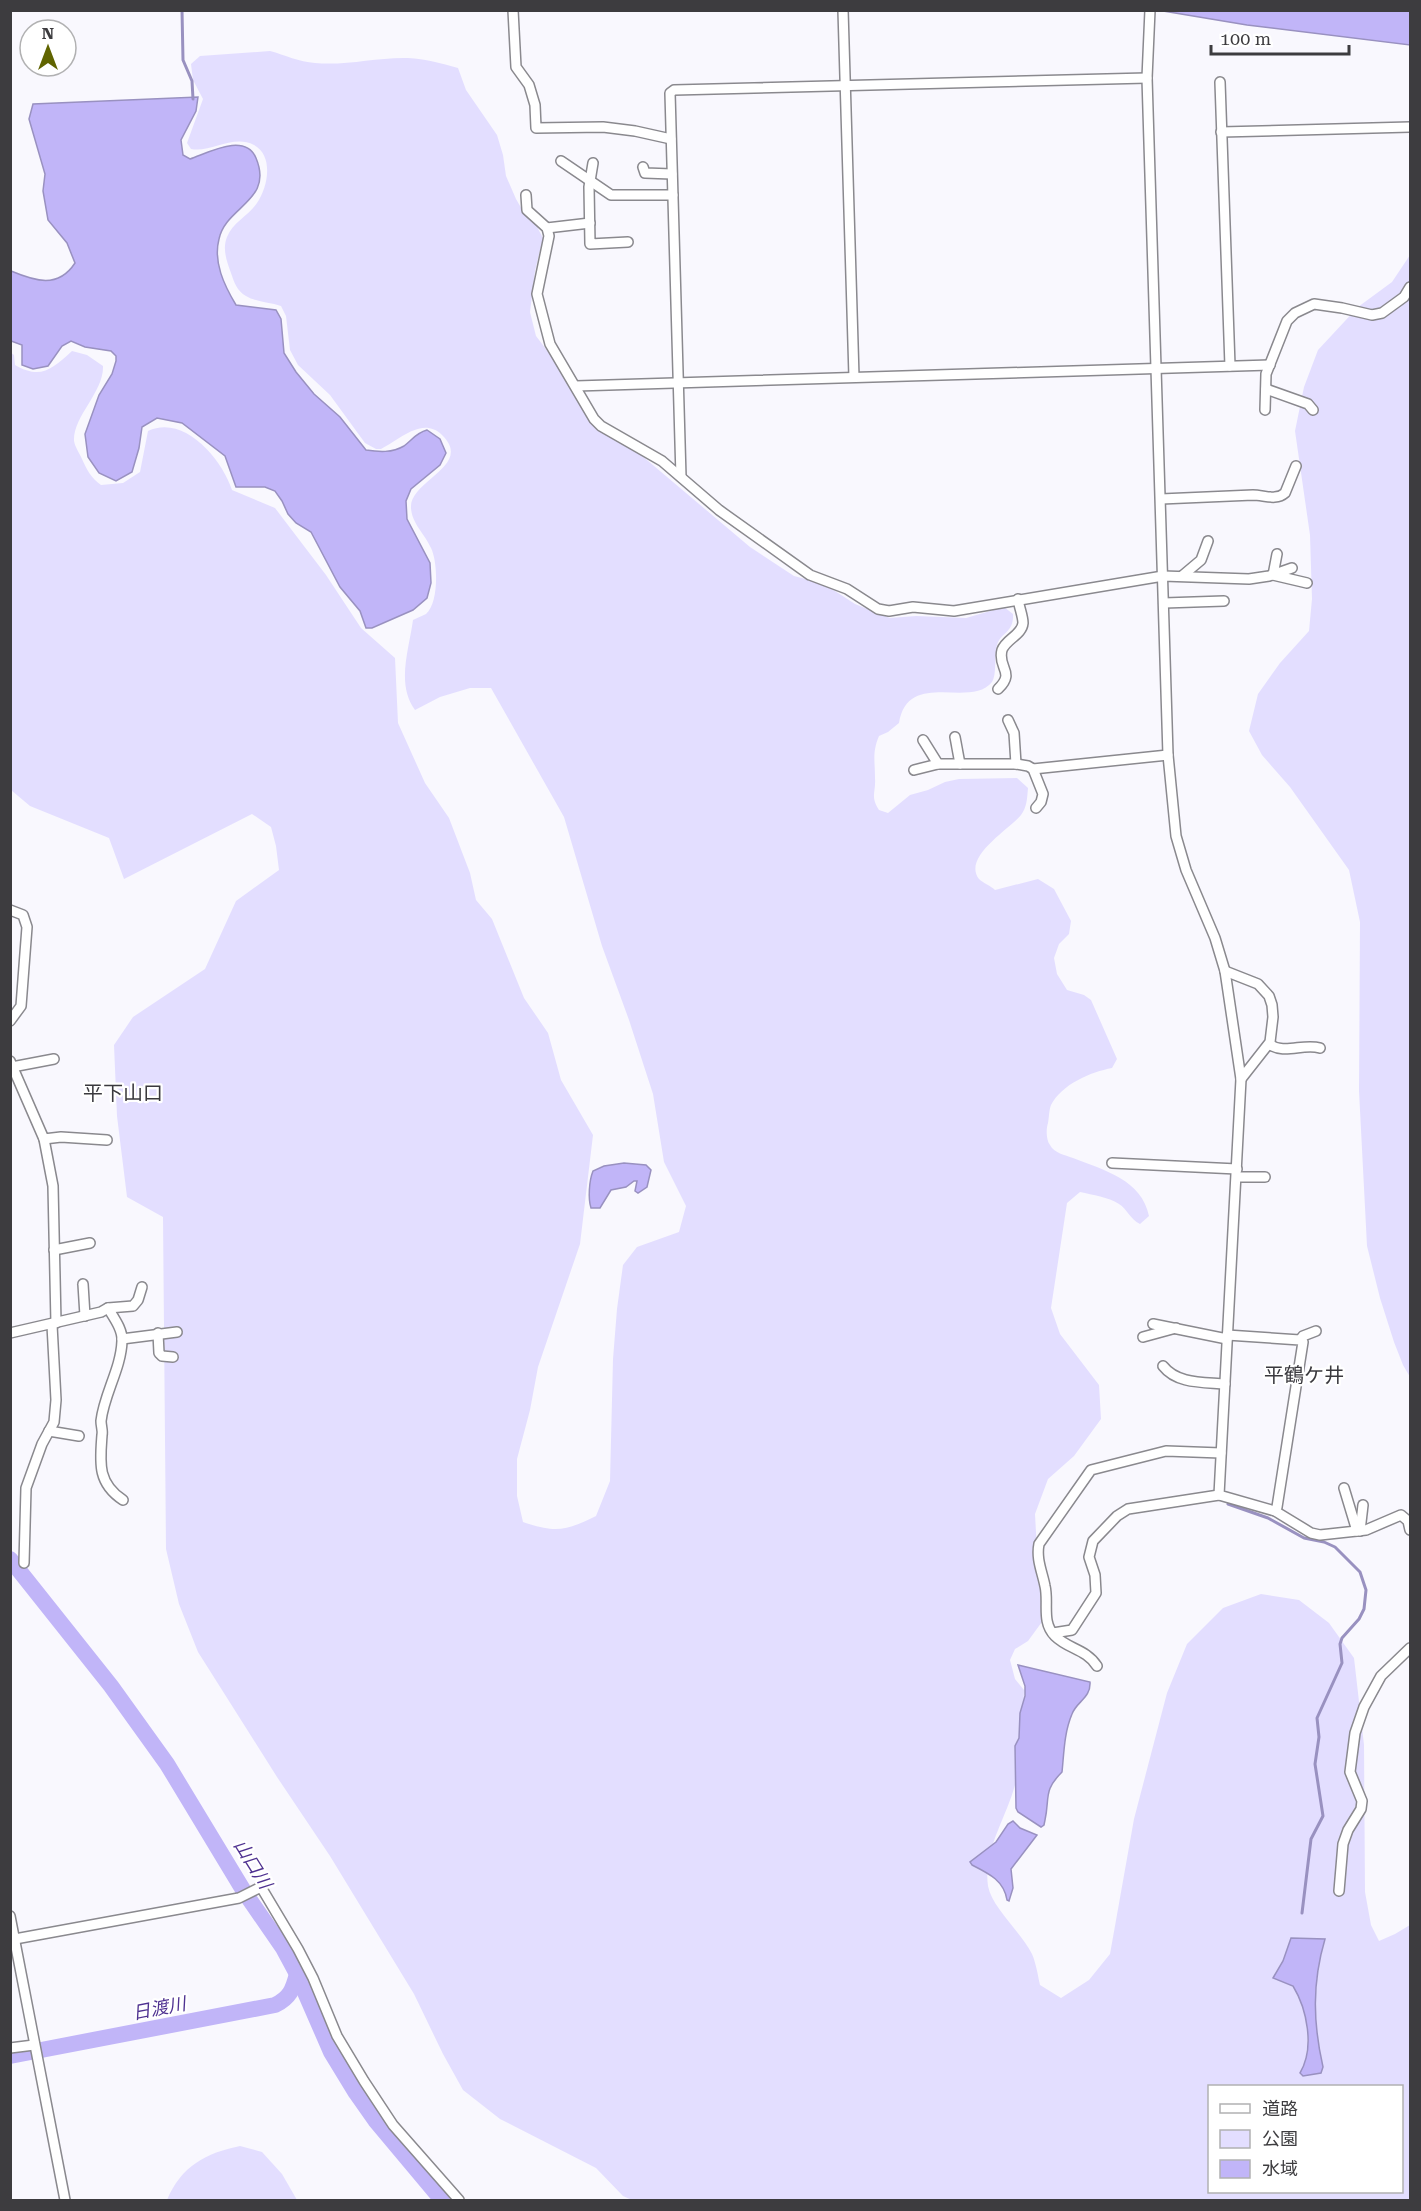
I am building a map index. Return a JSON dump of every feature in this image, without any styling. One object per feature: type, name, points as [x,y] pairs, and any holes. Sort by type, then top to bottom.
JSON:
[{"type":"street","points":[[513,10],[516,67],[529,85],[535,105],[536,128],[603,127],[635,131],[671,140]]},
{"type":"street","points":[[843,10],[854,377]]},
{"type":"street","points":[[1150,14],[1147,78],[1168,755],[1176,836],[1186,870],[1215,938],[1226,971],[1240,1079],[1219,1495]]},
{"type":"street","points":[[681,477],[670,93],[674,90],[1147,78]]},
{"type":"street","points":[[1220,82],[1230,366]]},
{"type":"street","points":[[1221,132],[1410,127]]},
{"type":"street","points":[[561,161],[611,195],[673,195]]},
{"type":"street","points":[[593,163],[590,182],[590,244],[628,242]]},
{"type":"street","points":[[643,167],[645,173],[672,174]]},
{"type":"street","points":[[526,195],[527,210],[548,228],[547,255],[537,294],[550,344],[594,419],[651,454],[727,517],[810,575],[848,589],[878,609],[889,611],[914,607],[954,611],[1163,576],[1249,579],[1273,575],[1292,568]]},
{"type":"street","points":[[548,228],[590,222]]},
{"type":"street","points":[[1265,410],[1266,374],[1287,321],[1304,308],[1314,304],[1372,315],[1382,313],[1404,297],[1410,286]]},
{"type":"street","points":[[576,386],[1270,365]]},
{"type":"street","points":[[1266,388],[1308,404],[1313,410]]},
{"type":"street","points":[[1161,499],[1253,495],[1274,498],[1285,493],[1296,466]]},
{"type":"street","points":[[1182,576],[1201,560],[1208,541]]},
{"type":"street","points":[[1273,575],[1277,554]]},
{"type":"street","points":[[1273,575],[1307,583]]},
{"type":"street","points":[[998,689],[1006,682],[1007,677],[1002,660],[1002,649],[1021,630],[1023,623],[1018,599]]},
{"type":"street","points":[[1164,603],[1224,601]]},
{"type":"street","points":[[1008,720],[1014,733],[1016,764]]},
{"type":"street","points":[[955,737],[960,764]]},
{"type":"street","points":[[923,740],[938,764]]},
{"type":"street","points":[[914,770],[938,764],[1016,764],[1033,769],[1168,755]]},
{"type":"street","points":[[1033,769],[1042,794],[1041,802],[1036,808]]},
{"type":"street","points":[[10,910],[23,915],[27,927],[21,1006],[10,1021]]},
{"type":"street","points":[[1226,971],[1258,984],[1269,996],[1273,1017],[1269,1044],[1240,1079]]},
{"type":"street","points":[[1269,1044],[1278,1049],[1306,1046],[1320,1048]]},
{"type":"street","points":[[24,1563],[26,1488],[54,1422],[56,1400],[53,1186],[44,1139],[11,1064],[54,1059]]},
{"type":"street","points":[[44,1139],[61,1137],[107,1140]]},
{"type":"street","points":[[1112,1163],[1265,1177]]},
{"type":"street","points":[[54,1250],[90,1243]]},
{"type":"street","points":[[83,1284],[85,1316]]},
{"type":"street","points":[[10,1333],[54,1324],[108,1308],[133,1306],[138,1300],[142,1287]]},
{"type":"street","points":[[108,1308],[122,1339],[120,1358],[101,1421],[99,1462],[107,1483],[115,1495],[123,1500]]},
{"type":"street","points":[[1153,1324],[1227,1337],[1300,1340]]},
{"type":"street","points":[[1143,1337],[1176,1328]]},
{"type":"street","points":[[1300,1340],[1303,1336],[1316,1331]]},
{"type":"street","points":[[122,1339],[177,1332]]},
{"type":"street","points":[[158,1334],[159,1353],[162,1356],[173,1357]]},
{"type":"street","points":[[1275,1511],[1303,1342],[1300,1340]]},
{"type":"street","points":[[1163,1366],[1170,1376],[1187,1381],[1225,1384]]},
{"type":"street","points":[[49,1431],[79,1436]]},
{"type":"street","points":[[1097,1666],[1086,1653],[1053,1633],[1047,1620],[1046,1591],[1038,1547],[1091,1470],[1166,1451],[1221,1453]]},
{"type":"street","points":[[1344,1488],[1359,1531]]},
{"type":"street","points":[[1053,1633],[1072,1630],[1096,1593],[1095,1575],[1089,1551],[1096,1536],[1128,1509],[1219,1495],[1275,1511],[1311,1533],[1320,1535],[1366,1530],[1401,1515],[1408,1521],[1410,1530]]},
{"type":"street","points":[[1359,1531],[1363,1505]]},
{"type":"street","points":[[1339,1891],[1343,1844],[1348,1830],[1361,1809],[1362,1801],[1350,1772],[1355,1733],[1364,1707],[1376,1684],[1390,1665],[1410,1648]]},
{"type":"street","points":[[15,1939],[245,1896],[261,1887],[313,1978],[337,2036],[393,2125],[459,2200]]},
{"type":"street","points":[[10,1917],[15,1939],[14,1956],[65,2200]]},
{"type":"street","points":[[10,2048],[35,2049]]},
{"type":"green space","points":[[270,51],[315,63],[408,58],[433,61],[458,68],[466,90],[497,135],[506,176],[516,199],[543,238],[535,271],[530,312],[536,336],[552,357],[586,415],[597,429],[641,455],[750,547],[794,576],[813,581],[835,591],[855,604],[890,618],[916,616],[966,618],[1004,607],[1013,614],[1009,629],[997,645],[992,682],[982,689],[970,692],[927,693],[914,698],[905,707],[899,723],[879,736],[875,752],[875,801],[879,810],[888,813],[910,795],[959,779],[1017,778],[1028,788],[1023,812],[982,853],[975,871],[979,879],[995,890],[1038,879],[1054,889],[1071,921],[1069,934],[1059,944],[1054,958],[1057,974],[1067,990],[1084,995],[1091,1000],[1117,1059],[1112,1068],[1078,1080],[1056,1098],[1050,1109],[1048,1140],[1057,1152],[1109,1172],[1130,1185],[1139,1193],[1149,1216],[1140,1224],[1115,1202],[1080,1192],[1067,1203],[1051,1308],[1060,1334],[1099,1385],[1101,1419],[1074,1456],[1048,1479],[1035,1514],[1037,1551],[1047,1615],[1028,1641],[1015,1649],[1010,1660],[1015,1679],[1024,1690],[1022,1750],[1015,1785],[992,1847],[987,1873],[988,1886],[995,1903],[1032,1954],[1040,1985],[1061,1998],[1089,1980],[1110,1954],[1134,1819],[1167,1693],[1187,1644],[1223,1608],[1261,1594],[1299,1600],[1329,1623],[1354,1658],[1364,1745],[1365,1892],[1371,1925],[1379,1941],[1410,1925],[1410,2200],[632,2200],[623,2196],[596,2168],[500,2119],[463,2090],[414,1994],[330,1856],[198,1652],[179,1604],[166,1549],[163,1217],[127,1197],[117,1116],[114,1045],[133,1017],[205,969],[236,901],[279,870],[276,846],[271,827],[252,814],[124,879],[109,838],[30,806],[11,790],[10,352],[14,355],[15,365],[32,372],[52,367],[72,351],[87,355],[103,366],[99,385],[78,422],[74,441],[92,477],[101,485],[123,483],[140,472],[148,431],[162,427],[175,429],[200,442],[220,465],[232,490],[275,508],[326,575],[361,628],[395,658],[398,723],[425,783],[449,818],[470,873],[476,900],[492,919],[524,998],[548,1033],[561,1080],[593,1135],[580,1244],[538,1367],[517,1459],[517,1496],[523,1522],[544,1528],[560,1529],[596,1516],[610,1481],[613,1359],[623,1265],[637,1247],[679,1232],[686,1206],[664,1162],[653,1094],[602,946],[564,817],[491,688],[470,688],[440,697],[415,710],[409,700],[405,666],[413,620],[426,614],[430,609],[436,582],[433,554],[416,524],[411,508],[413,498],[420,489],[446,464],[450,456],[450,446],[442,435],[427,428],[411,432],[381,449],[365,443],[330,395],[298,365],[290,350],[286,316],[281,306],[250,298],[238,289],[227,260],[226,242],[233,227],[253,208],[261,196],[266,181],[267,164],[260,150],[246,142],[230,142],[206,149],[191,149],[187,143],[203,99],[193,80],[191,64],[200,56]],"holes":[[[1325,1939],[1318,1967],[1314,2018],[1316,2038],[1303,2076],[1307,2054],[1306,2018],[1300,1996],[1294,1987],[1275,1973],[1283,1961]]]},
{"type":"green space","points":[[1410,255],[1410,1377],[1394,1342],[1367,1246],[1359,1091],[1360,922],[1349,870],[1290,787],[1262,755],[1249,731],[1258,694],[1280,663],[1309,631],[1312,599],[1310,535],[1295,431],[1304,387],[1318,350],[1358,307],[1392,282]]},
{"type":"green space","points":[[240,2146],[262,2152],[282,2174],[297,2200],[167,2200],[180,2178],[196,2163],[216,2153]]},
{"type":"water","points":[[1163,11],[1410,11],[1410,45],[1247,25]]},
{"type":"water","points":[[198,97],[196,111],[181,140],[183,155],[190,159],[226,146],[244,146],[251,150],[256,158],[260,172],[259,184],[254,194],[230,218],[219,239],[217,256],[219,265],[227,289],[236,305],[276,310],[281,319],[284,353],[296,372],[314,394],[340,417],[366,450],[395,450],[427,430],[440,439],[446,453],[440,465],[411,489],[406,501],[407,519],[430,563],[431,583],[427,598],[413,610],[372,628],[366,628],[360,611],[340,587],[311,532],[296,523],[288,514],[275,491],[265,487],[236,487],[225,456],[182,423],[157,418],[142,427],[132,472],[116,481],[99,473],[88,457],[85,434],[99,395],[112,374],[116,356],[111,351],[85,347],[71,341],[62,346],[48,366],[33,369],[22,365],[22,345],[11,341],[11,271],[37,280],[54,280],[61,277],[75,263],[67,243],[48,220],[43,191],[45,174],[29,119],[33,104]]},
{"type":"water","points":[[624,1163],[646,1165],[651,1170],[647,1187],[638,1193],[635,1191],[637,1181],[634,1181],[626,1187],[611,1190],[600,1208],[591,1208],[589,1190],[593,1171],[604,1166]]},
{"type":"water","points":[[1018,1665],[1090,1682],[1086,1696],[1074,1710],[1069,1721],[1062,1772],[1052,1784],[1048,1794],[1044,1825],[1041,1827],[1018,1812],[1016,1808],[1015,1746],[1019,1738],[1020,1713],[1025,1696],[1025,1686]]},
{"type":"water","points":[[1013,1821],[1020,1828],[1037,1835],[1011,1869],[1013,1888],[1009,1901],[999,1883],[970,1862],[996,1842],[1008,1824]]},
{"type":"water","points":[[1291,1938],[1325,1939],[1318,1971],[1315,2003],[1317,2035],[1323,2067],[1321,2073],[1303,2076],[1300,2073],[1305,2063],[1308,2041],[1302,2006],[1293,1986],[1273,1978],[1283,1961]]},
{"type":"waterway","points":[[182,10],[183,60],[192,81],[193,99]]},
{"type":"waterway","points":[[1228,1504],[1268,1518],[1304,1538],[1335,1547],[1360,1572],[1366,1590],[1364,1609],[1359,1619],[1342,1638],[1340,1644],[1342,1663],[1317,1718],[1319,1737],[1315,1764],[1323,1816],[1311,1839],[1302,1913]]},
{"type":"waterway","name":"山口川","points":[[10,1559],[111,1686],[167,1764],[245,1893],[283,1948],[297,1974],[331,2052],[356,2093],[375,2120],[442,2200]]},
{"type":"waterway","name":"日渡川","points":[[10,2056],[275,2005],[290,1993],[297,1974]]},
{"type":"district","name":"平下山口","points":[[123,1093]]},
{"type":"district","name":"平鶴ケ井","points":[[1304,1375]]}]
